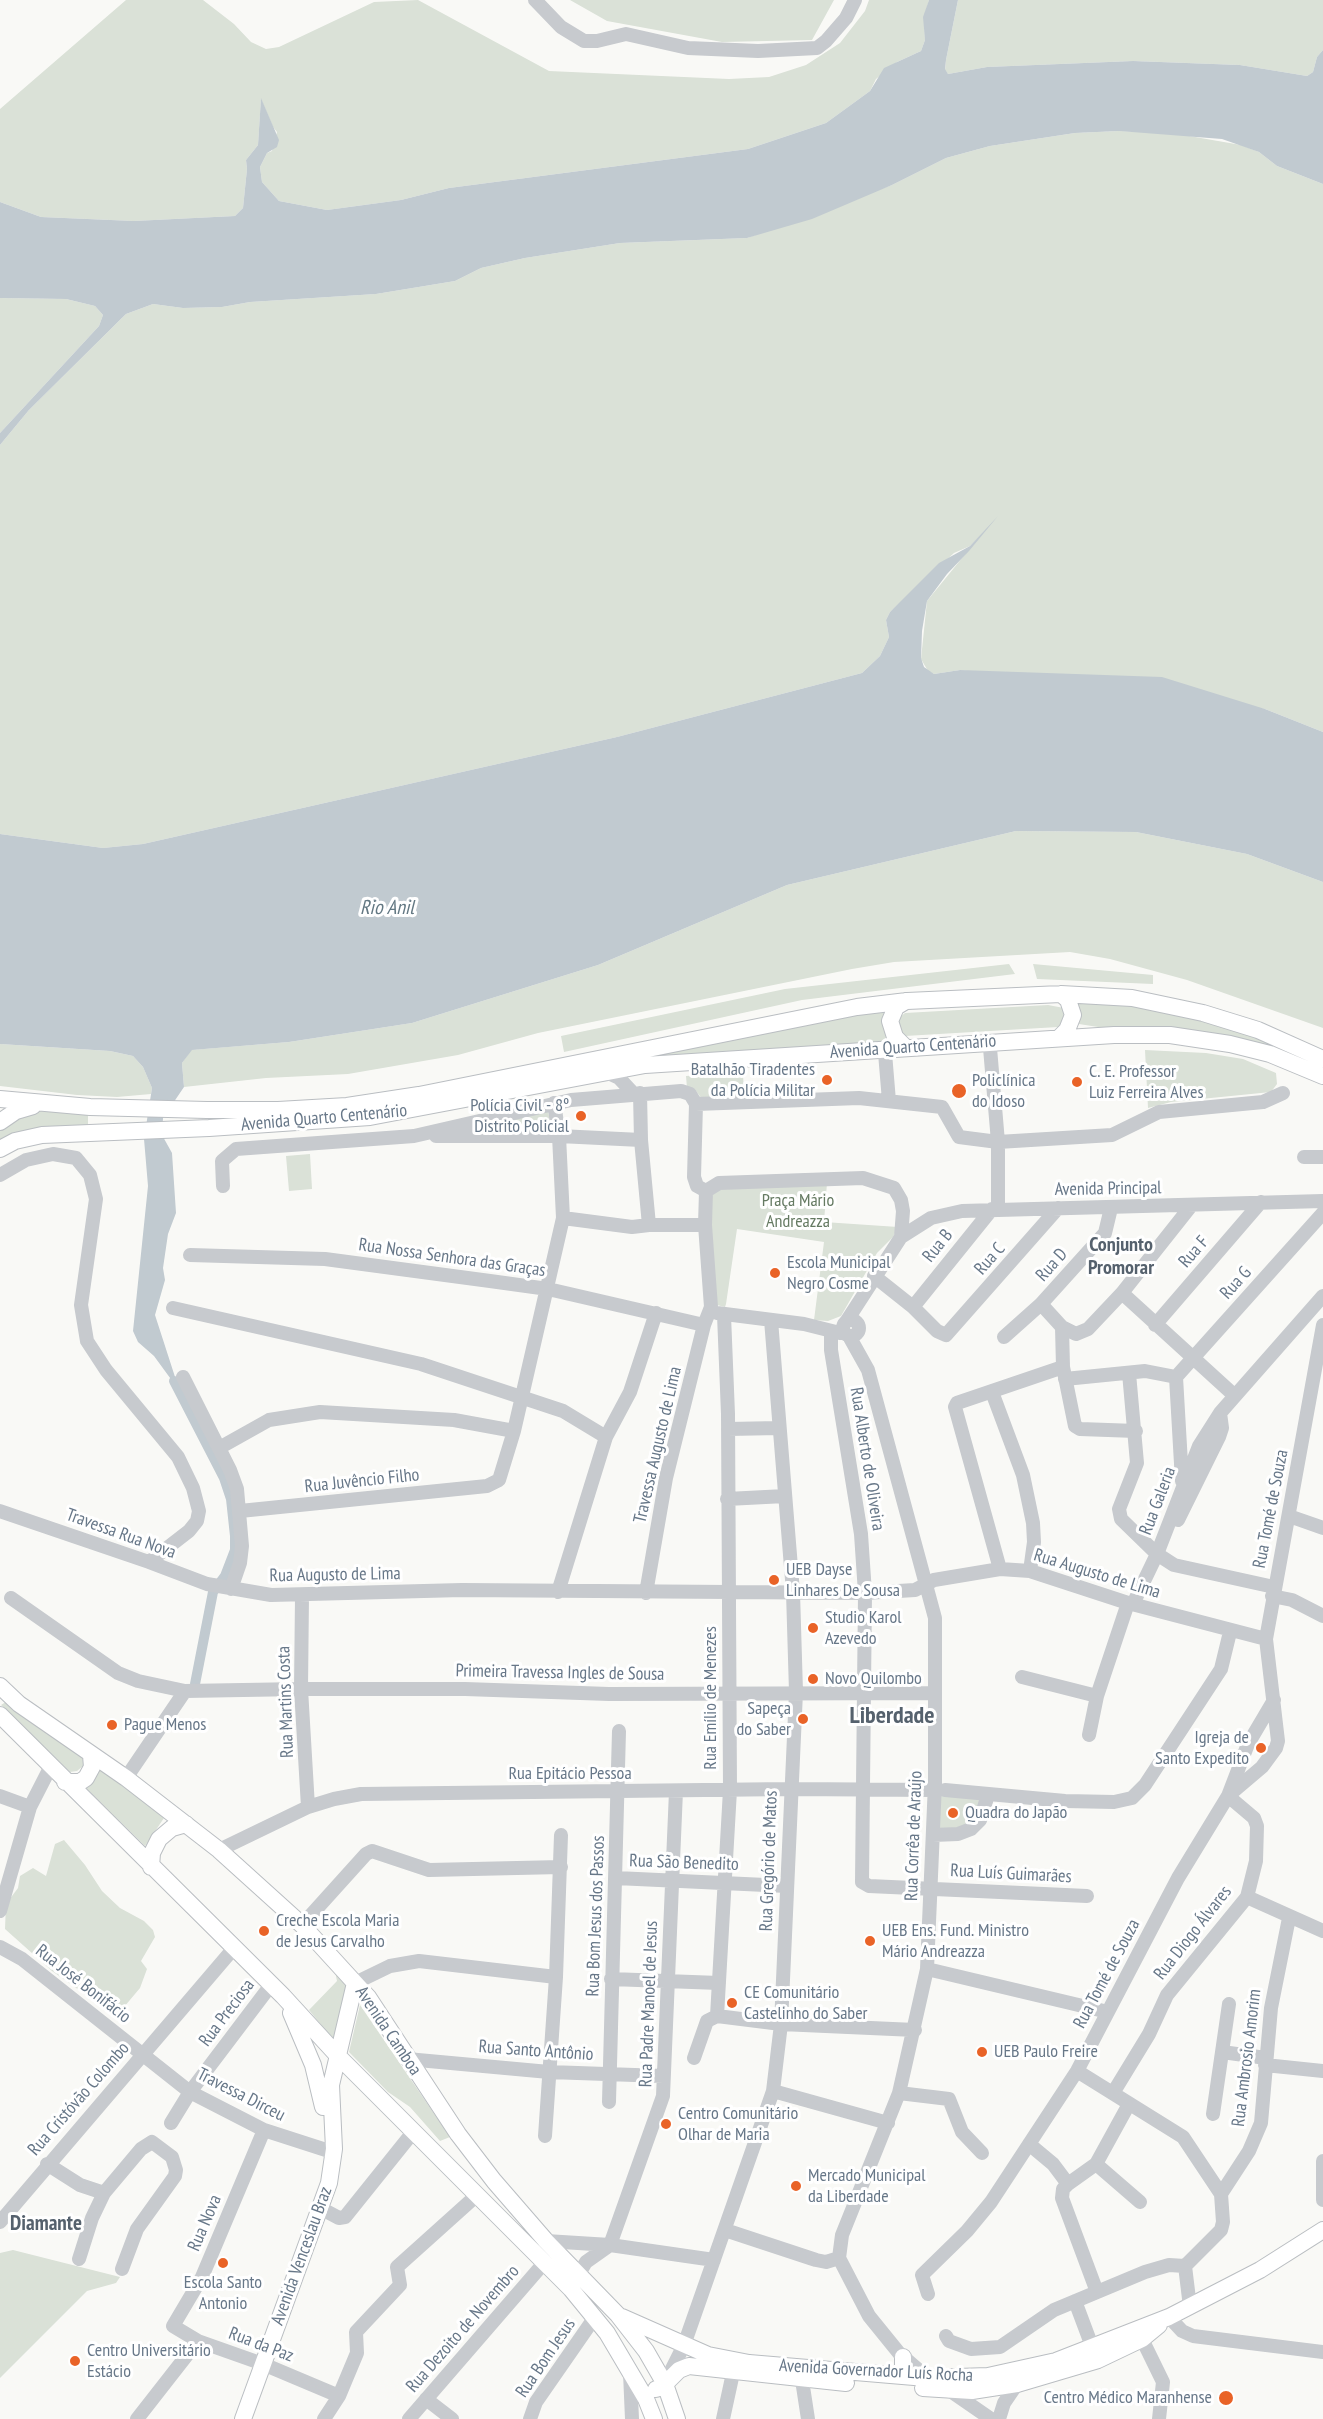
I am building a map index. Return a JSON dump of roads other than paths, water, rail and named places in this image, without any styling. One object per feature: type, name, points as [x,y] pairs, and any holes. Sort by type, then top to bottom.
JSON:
[{"type":"main road","name":"Avenida Quarto Centenário","points":[[52,1105],[207,1110],[297,1110],[376,1102],[857,1007],[907,1001],[1061,994],[1132,999],[1203,1013],[1258,1030],[1323,1059]]},
{"type":"main road","points":[[1059,1038],[1067,1030],[1073,1016],[1071,1005],[1061,994]]},
{"type":"main road","points":[[906,1048],[895,1037],[890,1021],[896,1007],[907,1001]]},
{"type":"main road","name":"Avenida Quarto Centenário","points":[[0,1149],[33,1136],[209,1128],[370,1117],[634,1067],[1059,1038],[1141,1034],[1187,1037],[1249,1048],[1323,1076]]},
{"type":"main road","points":[[0,1099],[52,1105]]},
{"type":"main road","points":[[0,1122],[21,1109],[52,1105]]},
{"type":"main road","name":"Avenida Camboa","points":[[0,1686],[19,1704],[126,1778],[219,1850],[302,1925],[356,1983],[368,1997],[458,2134],[494,2181],[546,2241],[618,2315],[646,2351],[665,2384],[677,2419]]},
{"type":"main road","points":[[0,1714],[65,1782],[277,1990],[338,2056],[571,2289],[607,2333],[653,2414]]},
{"type":"main road","points":[[65,1782],[80,1782],[86,1778],[93,1764],[91,1755]]},
{"type":"main road","points":[[151,1867],[152,1853],[159,1839],[172,1828],[186,1824]]},
{"type":"main road","name":"Avenida Venceslau Braz","points":[[235,2419],[322,2209],[329,2183],[331,2085],[356,1983]]},
{"type":"main road","name":"Avenida Venceslau Braz","points":[[243,2419],[314,2208],[330,2149],[323,2105],[313,2065],[277,1990]]},
{"type":"main road","points":[[393,2109],[411,2120],[441,2150],[448,2152],[459,2146],[458,2134]]},
{"type":"main road","name":"Avenida Governador Luís Rocha","points":[[618,2315],[708,2355],[748,2363],[926,2378],[1009,2373],[1093,2349],[1169,2317],[1260,2270],[1323,2230]]},
{"type":"main road","name":"Avenida Governador Luís Rocha","points":[[665,2384],[679,2370],[689,2366],[802,2380],[949,2390],[989,2390],[1098,2360],[1142,2339],[1169,2317]]},
{"type":"main road","points":[[607,2333],[626,2351],[648,2386],[656,2389],[665,2384]]},
{"type":"main road","points":[[898,2375],[903,2368],[903,2357]]},
{"type":"street","points":[[535,0],[561,27],[584,41],[597,41],[626,34],[688,48],[758,51],[817,48],[846,18],[855,0]]},
{"type":"street","points":[[992,1042],[990,1047],[998,1143],[995,1209]]},
{"type":"street","points":[[887,1049],[885,1053],[889,1101]]},
{"type":"street","points":[[634,1067],[630,1080],[636,1093],[649,1225]]},
{"type":"street","points":[[606,1072],[619,1078],[636,1093]]},
{"type":"street","points":[[414,1136],[554,1103],[636,1093],[685,1091],[693,1097],[696,1104],[694,1177],[698,1186],[706,1191]]},
{"type":"street","points":[[696,1104],[859,1098],[942,1107],[959,1137],[998,1143],[1112,1135],[1159,1112],[1263,1102],[1283,1093]]},
{"type":"street","points":[[219,1448],[269,1420],[320,1412],[435,1418],[485,1424],[514,1431],[563,1218],[560,1136],[554,1103]]},
{"type":"street","points":[[223,1186],[222,1161],[225,1156],[236,1149],[414,1136],[560,1136],[641,1140]]},
{"type":"street","points":[[0,1175],[26,1160],[53,1154],[76,1158],[90,1175],[96,1199],[81,1305],[87,1341],[106,1370],[178,1457],[193,1488],[199,1511],[197,1521],[189,1531],[149,1562]]},
{"type":"street","points":[[1304,1156],[1323,1157]]},
{"type":"street","points":[[706,1191],[719,1183],[872,1179],[894,1188],[901,1200],[901,1237],[861,1297],[848,1328]]},
{"type":"street","points":[[706,1191],[705,1225],[711,1307],[724,1315],[848,1328]]},
{"type":"street","name":"Avenida Principal","points":[[901,1237],[931,1218],[945,1214],[995,1209],[1111,1208],[1323,1201]]},
{"type":"street","name":"Rua F","points":[[1155,1325],[1261,1202]]},
{"type":"street","points":[[1041,1304],[1069,1333],[1081,1333],[1088,1329],[1122,1293],[1191,1206]]},
{"type":"street","name":"Rua C","points":[[913,1307],[939,1333],[948,1334],[1058,1208]]},
{"type":"street","name":"Rua D","points":[[1004,1337],[1041,1304],[1105,1233],[1111,1208]]},
{"type":"street","name":"Rua B","points":[[913,1307],[995,1209]]},
{"type":"street","name":"Rua G","points":[[1176,1377],[1323,1213]]},
{"type":"street","points":[[563,1218],[632,1227],[705,1225]]},
{"type":"street","name":"Rua Nossa Senhora das Graças","points":[[190,1255],[324,1259],[548,1289],[704,1325]]},
{"type":"street","points":[[874,1276],[913,1307]]},
{"type":"street","points":[[1122,1293],[1235,1396]]},
{"type":"street","name":"Rua Galeria","points":[[1160,1556],[1182,1486],[1199,1446],[1220,1413],[1323,1296]]},
{"type":"street","name":"Travessa Augusto de Lima","points":[[646,1593],[666,1478],[704,1325],[711,1307]]},
{"type":"street","points":[[173,1308],[421,1364],[569,1414],[606,1437]]},
{"type":"street","points":[[558,1592],[606,1437],[630,1392],[656,1313]]},
{"type":"street","name":"Rua Emílio de Menezes","points":[[717,2016],[730,1790],[728,1429],[724,1315]]},
{"type":"street","name":"Rua Gregório de Matos","points":[[665,2384],[684,2345],[773,2091],[781,2024],[796,1692],[793,1592],[771,1320]]},
{"type":"street","points":[[804,1324],[831,1331],[848,1328]]},
{"type":"street","name":"Rua Tomé de Souza","points":[[1228,1796],[1262,1767],[1276,1748],[1279,1730],[1266,1639],[1273,1591],[1321,1347],[1323,1325]]},
{"type":"street","points":[[1062,1327],[1064,1373],[1077,1428],[1136,1431]]},
{"type":"street","name":"Rua Corrêa de Araújo","points":[[839,2258],[842,2235],[899,2092],[915,2030],[927,1969],[933,1835],[940,1790],[934,1618],[868,1370],[848,1328]]},
{"type":"street","name":"Rua Alberto de Oliveira","points":[[831,1331],[831,1350],[861,1534],[865,1593],[862,1882]]},
{"type":"street","points":[[1000,1569],[955,1412],[957,1403],[1064,1373],[1156,1371],[1176,1377],[1182,1486]]},
{"type":"street","points":[[1130,1373],[1137,1463],[1119,1515],[1160,1556],[1185,1568],[1273,1591],[1323,1616]]},
{"type":"street","points":[[183,1377],[237,1489],[240,1511],[240,1563],[220,1587]]},
{"type":"street","points":[[992,1392],[1017,1456],[1030,1508],[1034,1542],[1030,1571]]},
{"type":"street","name":"Rua Galeria","points":[[1089,1735],[1096,1696],[1131,1603],[1160,1556],[1219,1437],[1222,1428],[1220,1413]]},
{"type":"street","points":[[728,1429],[779,1428]]},
{"type":"street","name":"Rua Juvêncio Filho","points":[[240,1511],[487,1486],[502,1475],[514,1431]]},
{"type":"street","points":[[728,1498],[785,1496]]},
{"type":"street","name":"Travessa Rua Nova","points":[[0,1511],[220,1587]]},
{"type":"street","points":[[1289,1516],[1323,1528]]},
{"type":"street","name":"Rua Augusto de Lima","points":[[220,1587],[271,1595],[302,1596],[462,1590],[729,1594],[865,1593],[915,1590],[934,1580],[1000,1569],[1030,1571],[1230,1632],[1266,1639]]},
{"type":"street","name":"Rua Martins Costa","points":[[302,1596],[301,1689],[308,1807]]},
{"type":"street","name":"Primeira Travessa Ingles de Sousa","points":[[11,1598],[118,1673],[138,1681],[185,1691],[301,1689],[935,1693]]},
{"type":"street","name":"Rua Epitácio Pessoa","points":[[219,1850],[308,1807],[334,1798],[361,1794],[862,1788],[940,1790],[1065,1801],[1114,1802],[1132,1798],[1140,1792],[1221,1669],[1230,1632]]},
{"type":"street","points":[[1022,1677],[1096,1696]]},
{"type":"street","points":[[126,1778],[185,1691]]},
{"type":"street","name":"Rua Tomé de Souza","points":[[928,2294],[922,2275],[967,2231],[991,2202],[1077,2071],[1178,1878],[1228,1796],[1248,1744],[1274,1700]]},
{"type":"street","name":"Rua Bom Jesus dos Passos","points":[[609,2102],[619,1731]]},
{"type":"street","points":[[0,1911],[30,1807],[51,1766]]},
{"type":"street","name":"Rua Padre Manoel de Jesus","points":[[610,2246],[660,2107],[664,2087],[666,1979],[676,1791]]},
{"type":"street","points":[[933,1835],[958,1834],[971,1829],[980,1820],[988,1794]]},
{"type":"street","points":[[0,1796],[30,1807]]},
{"type":"street","name":"Rua Diogo Álvares","points":[[1113,2093],[1149,2034],[1167,1995],[1247,1897],[1256,1861],[1257,1826],[1254,1818],[1228,1796]]},
{"type":"street","points":[[545,2136],[556,1977],[561,1835]]},
{"type":"street","points":[[302,1925],[366,1854],[372,1851],[429,1870],[561,1867]]},
{"type":"street","name":"Rua São Benedito","points":[[616,1878],[787,1886]]},
{"type":"street","name":"Rua Luís Guimarães","points":[[862,1882],[869,1886],[1087,1896]]},
{"type":"street","points":[[1247,1897],[1289,1918],[1323,1931]]},
{"type":"street","name":"Rua Ambrosio Amorim","points":[[1221,2194],[1249,2151],[1260,2123],[1271,2008],[1289,1918]]},
{"type":"street","name":"Rua José Bonifácio","points":[[0,1947],[22,1959],[142,2053]]},
{"type":"street","name":"Rua Cristóvão Colombo","points":[[0,2222],[47,2164],[234,1948]]},
{"type":"street","points":[[356,1983],[390,1966],[419,1961],[556,1977]]},
{"type":"street","points":[[927,1969],[1108,2012]]},
{"type":"street","points":[[611,1979],[666,1979],[719,1983]]},
{"type":"street","name":"Rua Preciosa","points":[[171,2123],[190,2092],[277,1990]]},
{"type":"street","points":[[1213,2114],[1229,2004]]},
{"type":"street","points":[[694,2058],[706,2021],[717,2016],[781,2024],[915,2030]]},
{"type":"street","points":[[1222,2052],[1323,2071]]},
{"type":"street","name":"Travessa Dirceu","points":[[142,2053],[190,2092],[264,2130],[330,2149]]},
{"type":"street","name":"Rua Santo Antônio","points":[[407,2059],[549,2072],[663,2076]]},
{"type":"street","points":[[946,2336],[949,2341],[971,2349],[984,2350],[1000,2347],[1043,2316],[1076,2301],[1169,2265],[1185,2266],[1221,2230],[1223,2222],[1221,2194],[1184,2137],[1077,2071]]},
{"type":"street","points":[[773,2091],[888,2123]]},
{"type":"street","points":[[899,2092],[949,2099],[962,2132],[982,2153]]},
{"type":"street","points":[[1097,2292],[1062,2199],[1062,2189],[1096,2164],[1129,2104]]},
{"type":"street","name":"Rua Nova","points":[[173,2326],[202,2277],[264,2130]]},
{"type":"street","points":[[322,2209],[339,2218],[345,2217],[414,2131]]},
{"type":"street","points":[[79,2259],[95,2211],[104,2193],[146,2143],[158,2144],[175,2163],[175,2176],[137,2229],[122,2269]]},
{"type":"street","points":[[1029,2144],[1053,2164],[1068,2184]]},
{"type":"street","points":[[1323,2161],[1323,2200]]},
{"type":"street","points":[[47,2164],[80,2185],[104,2193]]},
{"type":"street","points":[[1096,2164],[1140,2202]]},
{"type":"street","points":[[324,2419],[339,2396],[357,2353],[355,2334],[358,2328],[400,2285],[401,2280],[396,2272],[399,2264],[476,2196]]},
{"type":"street","points":[[725,2230],[816,2260],[826,2262],[839,2258],[869,2316],[903,2357],[926,2378],[949,2390],[991,2419]]},
{"type":"street","points":[[546,2241],[610,2246],[714,2260]]},
{"type":"street","points":[[571,2289],[591,2257],[610,2246]]},
{"type":"street","name":"Rua Dezoito de Novembro","points":[[409,2419],[544,2263]]},
{"type":"street","points":[[1185,2266],[1190,2307]]},
{"type":"street","points":[[1076,2301],[1093,2349]]},
{"type":"street","name":"Rua Bom Jesus","points":[[530,2419],[536,2402],[595,2317]]},
{"type":"street","points":[[1169,2317],[1182,2331],[1193,2336],[1323,2352]]},
{"type":"street","name":"Rua da Paz","points":[[173,2326],[198,2341],[260,2363],[339,2396]]},
{"type":"street","points":[[1142,2339],[1163,2382],[1159,2419]]},
{"type":"street","points":[[137,2419],[198,2341]]},
{"type":"street","points":[[630,2370],[632,2418]]},
{"type":"street","points":[[723,2419],[733,2373]]},
{"type":"street","points":[[802,2380],[808,2419]]},
{"type":"street","points":[[999,2419],[1004,2403],[1017,2384]]},
{"type":"street","points":[[426,2399],[452,2419]]},
{"type":"street","points":[[632,2418],[638,2411],[653,2414]]},
{"type":"water","points":[[929,0],[958,0],[946,60],[945,69],[948,74],[987,67],[1133,61],[1240,65],[1307,76],[1313,72],[1317,57],[1323,50],[1323,184],[1277,166],[1259,152],[1222,139],[1119,131],[1075,133],[990,146],[946,158],[892,185],[812,219],[747,238],[620,243],[525,258],[481,268],[455,281],[376,294],[250,302],[222,307],[183,308],[153,304],[126,314],[29,410],[0,445],[0,433],[99,326],[103,315],[95,306],[66,299],[0,298],[0,202],[41,217],[134,221],[235,216],[243,208],[246,160],[258,145],[261,98],[279,140],[277,147],[267,153],[260,167],[262,182],[279,201],[327,210],[401,200],[449,188],[748,149],[826,123],[870,91],[884,68],[921,51],[925,40],[923,17]]},
{"type":"water","name":"Rio Anil","points":[[998,516],[947,574],[927,601],[922,631],[921,658],[924,667],[934,674],[960,670],[1162,677],[1265,709],[1323,732],[1323,882],[1247,854],[1136,832],[1016,831],[787,885],[598,965],[412,1023],[289,1042],[192,1050],[182,1063],[184,1087],[163,1118],[162,1135],[172,1153],[176,1213],[168,1234],[163,1268],[165,1280],[155,1315],[176,1380],[173,1382],[154,1356],[138,1342],[133,1331],[148,1186],[144,1139],[152,1088],[143,1067],[133,1056],[110,1051],[0,1044],[0,834],[103,848],[143,844],[617,737],[862,673],[880,656],[889,637],[886,620],[890,612],[939,563],[970,546]]},
{"type":"waterway","points":[[174,1381],[224,1478],[231,1499],[235,1536],[235,1550],[225,1576],[213,1592],[195,1684]]},
{"type":"place","name":"Batalhão Tiradentes da Polícia Militar","points":[[827,1080]]},
{"type":"place","name":"C. E. Professor Luiz Ferreira Alves","points":[[1077,1082]]},
{"type":"place","name":"Policlínica do Idoso","points":[[959,1091]]},
{"type":"place","name":"Polícia Civil - 8º Distrito Policial","points":[[581,1116]]},
{"type":"place","name":"Escola Municipal Negro Cosme","points":[[775,1273]]},
{"type":"place","name":"UEB Dayse Linhares De Sousa","points":[[774,1580]]},
{"type":"place","name":"Studio Karol Azevedo","points":[[813,1628]]},
{"type":"place","name":"Novo Quilombo","points":[[813,1679]]},
{"type":"place","name":"Sapeça do Saber","points":[[803,1719]]},
{"type":"place","name":"Pague Menos","points":[[112,1725]]},
{"type":"place","name":"Igreja de Santo Expedito","points":[[1261,1748]]},
{"type":"place","name":"Quadra do Japão","points":[[953,1813]]},
{"type":"place","name":"Creche Escola Maria de Jesus Carvalho","points":[[264,1931]]},
{"type":"place","name":"UEB Ens. Fund. Ministro Mário Andreazza","points":[[870,1941]]},
{"type":"place","name":"CE Comunitário Castelinho do Saber","points":[[732,2003]]},
{"type":"place","name":"UEB Paulo Freire","points":[[982,2052]]},
{"type":"place","name":"Centro Comunitário Olhar de Maria","points":[[666,2124]]},
{"type":"place","name":"Mercado Municipal da Liberdade","points":[[796,2186]]},
{"type":"place","name":"Escola Santo Antonio","points":[[223,2263]]},
{"type":"place","name":"Centro Universitário Estácio","points":[[75,2361]]},
{"type":"place","name":"Centro Médico Maranhense","points":[[1226,2398]]},
{"type":"district","name":"Conjunto Promorar","points":[[1121,1256]]},
{"type":"district","name":"Liberdade","points":[[892,1716]]},
{"type":"district","name":"Diamante","points":[[46,2224]]},
{"type":"park label","name":"Praça Mário Andreazza","points":[[798,1211]]}]
